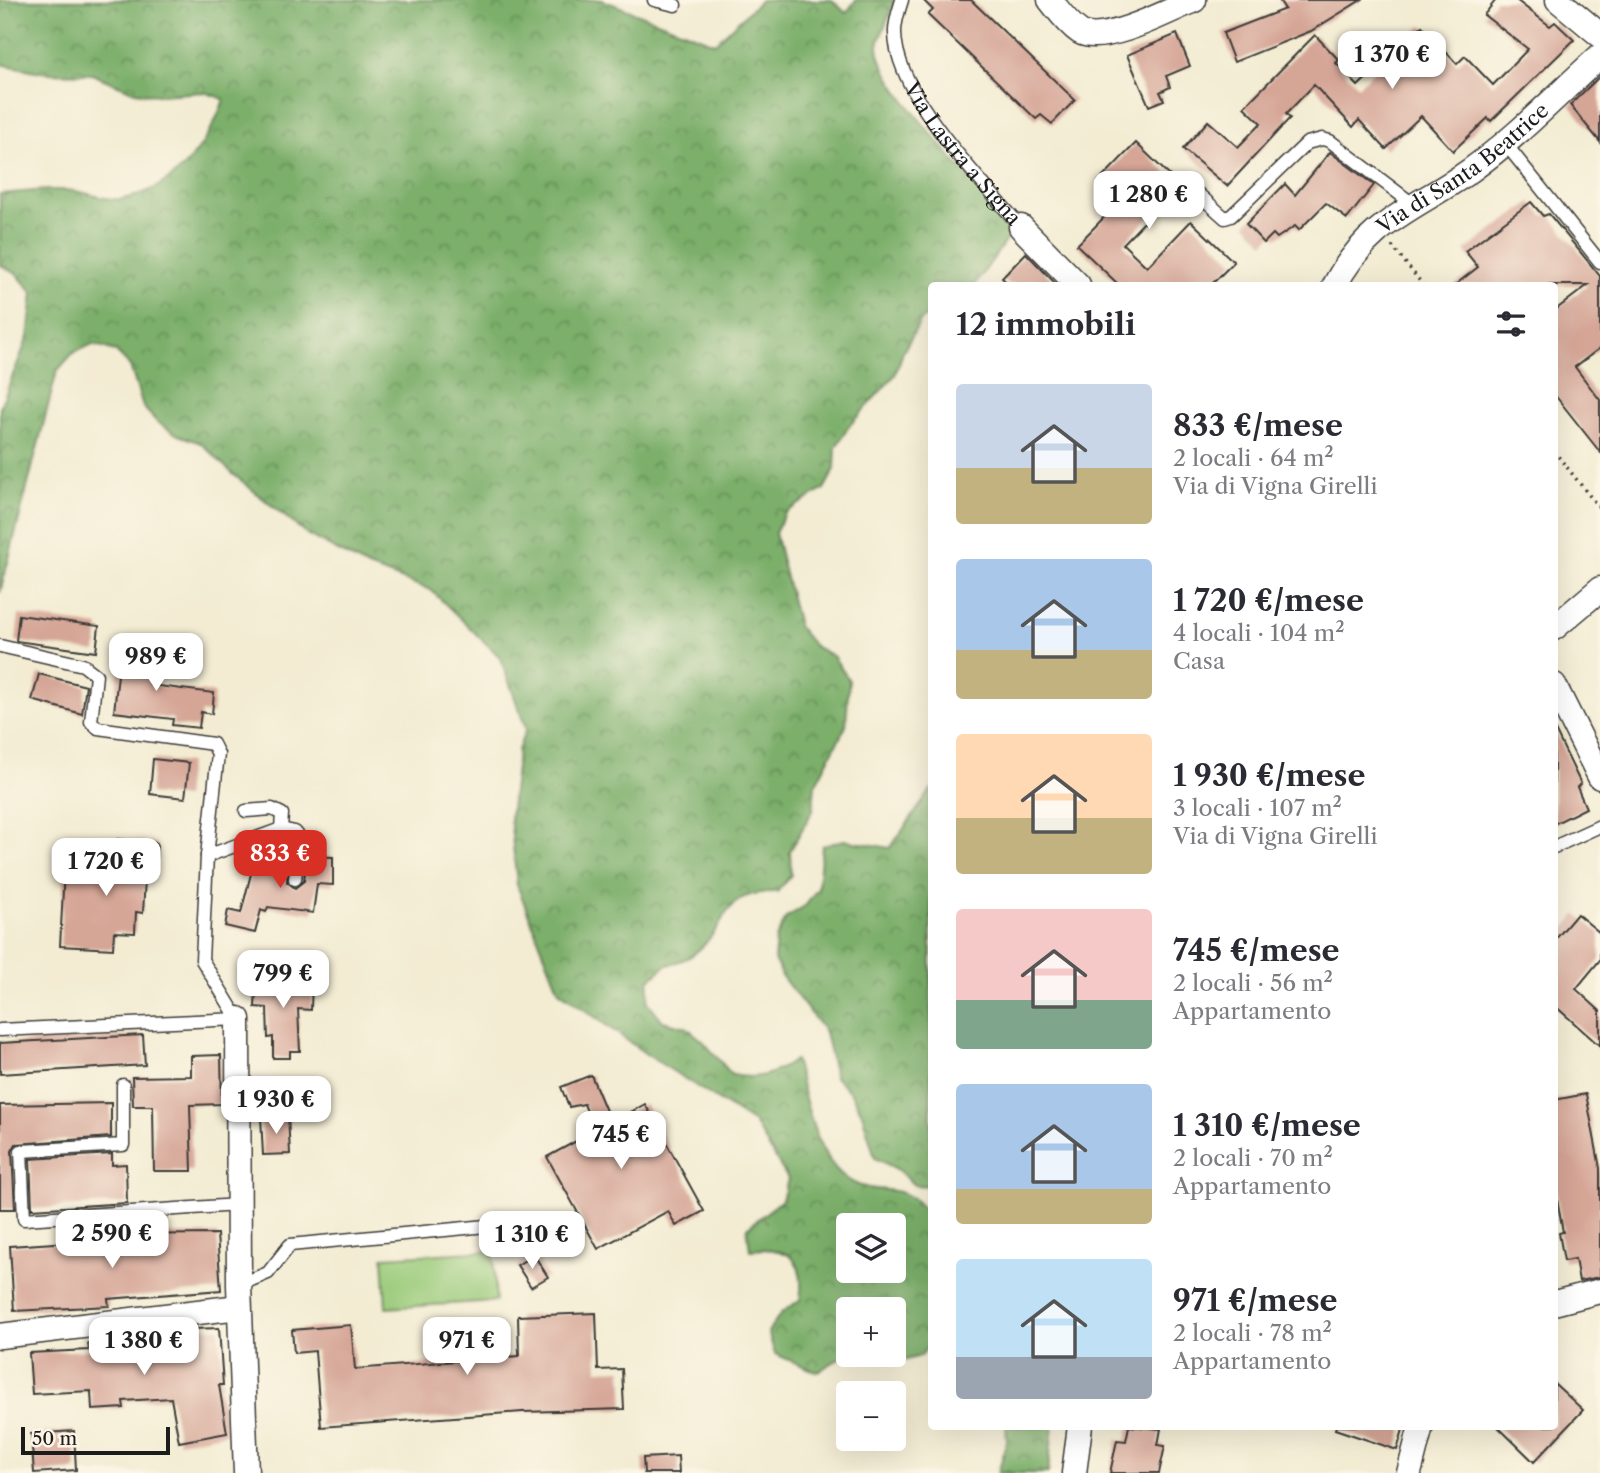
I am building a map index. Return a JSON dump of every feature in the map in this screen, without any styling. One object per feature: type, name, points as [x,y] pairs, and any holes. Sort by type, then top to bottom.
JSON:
[{"type":"street","points":[[1050,0],[1082,33],[1096,36],[1133,26],[1194,0]]},
{"type":"street","points":[[1558,0],[1599,38]]},
{"type":"street","name":"Via di Santa Beatrice","points":[[1337,282],[1366,240],[1381,225],[1472,169],[1504,142],[1599,38]]},
{"type":"street","name":"Via Lastra a Signa","points":[[1021,228],[1075,282]]},
{"type":"street","points":[[1558,625],[1600,589]]},
{"type":"street","points":[[1558,693],[1600,777]]},
{"type":"street","points":[[239,1019],[239,1296],[247,1473]]},
{"type":"street","points":[[1558,1302],[1600,1291]]},
{"type":"street","points":[[0,1336],[239,1296]]},
{"type":"street","points":[[1074,1473],[1079,1430]]},
{"type":"street","points":[[1409,1473],[1419,1430]]},
{"type":"lane","points":[[654,0],[675,5]]},
{"type":"lane","name":"Via Lastra a Signa","points":[[902,0],[896,23],[896,44],[903,70],[915,94],[934,123],[1021,228]]},
{"type":"lane","points":[[1195,191],[1225,218],[1231,216],[1307,143],[1322,139],[1330,141],[1414,205]]},
{"type":"lane","points":[[1504,142],[1600,262]]},
{"type":"lane","points":[[0,646],[83,666],[96,675],[91,722],[98,728],[213,744],[218,754],[207,856],[202,960],[239,1019],[0,1030]]},
{"type":"lane","points":[[246,811],[272,809],[282,814],[281,829]]},
{"type":"lane","points":[[1558,845],[1600,826]]},
{"type":"lane","points":[[207,856],[281,829],[295,832],[300,838],[295,879]]},
{"type":"lane","points":[[123,1085],[123,1146],[21,1151],[24,1219],[238,1205]]},
{"type":"lane","points":[[239,1296],[268,1273],[289,1245],[507,1224]]},
{"type":"path","points":[[1389,242],[1421,282]]},
{"type":"path","points":[[1558,456],[1600,509]]},
{"type":"green space","points":[[0,0],[602,0],[715,43],[761,0],[832,0],[846,13],[856,0],[894,0],[878,45],[882,63],[913,111],[1013,230],[977,282],[928,282],[928,316],[921,320],[903,352],[895,375],[849,426],[836,447],[835,469],[824,489],[785,513],[775,533],[798,626],[814,646],[833,656],[849,680],[846,726],[815,785],[813,810],[790,851],[791,875],[777,892],[757,893],[734,904],[704,945],[688,958],[666,966],[649,980],[648,1002],[663,1021],[686,1027],[703,1041],[732,1075],[765,1075],[795,1060],[815,1131],[832,1164],[843,1176],[858,1185],[905,1194],[928,1212],[928,1346],[921,1356],[906,1360],[906,1297],[836,1297],[836,1361],[817,1372],[775,1354],[768,1332],[781,1313],[800,1300],[800,1274],[792,1258],[785,1253],[776,1250],[750,1250],[747,1228],[782,1200],[788,1179],[754,1123],[646,1054],[559,991],[517,885],[510,817],[518,750],[526,729],[500,657],[431,590],[368,567],[308,535],[233,474],[201,443],[178,435],[157,422],[143,407],[130,366],[115,351],[93,344],[73,353],[57,371],[0,593],[0,408],[28,337],[33,293],[17,274],[0,265],[0,194],[66,190],[122,199],[141,194],[158,186],[187,164],[208,134],[224,99],[204,92],[159,95],[135,92],[92,74],[46,73],[0,64]]},
{"type":"green space","points":[[928,794],[928,1186],[914,1185],[897,1169],[875,1158],[862,1113],[851,1093],[835,1077],[825,1032],[783,978],[774,959],[776,938],[786,918],[806,905],[818,888],[822,846],[844,840],[890,848]]},
{"type":"green space","points":[[493,1251],[496,1301],[386,1308],[383,1257]]},
{"type":"green space","points":[[1006,1430],[1053,1430],[1048,1473],[998,1473],[1007,1441]]},
{"type":"building","points":[[923,0],[971,0],[1075,100],[1052,124],[1041,115],[1036,119],[928,15],[933,10]]},
{"type":"building","points":[[1279,0],[1361,0],[1311,31],[1234,62],[1223,33],[1285,9]]},
{"type":"building","points":[[1496,0],[1516,0],[1550,26],[1555,22],[1574,40],[1491,121],[1488,118],[1453,151],[1421,116],[1386,149],[1359,120],[1353,127],[1314,85],[1286,114],[1290,118],[1227,186],[1183,149],[1208,121],[1238,147],[1261,123],[1244,107],[1315,35],[1339,60],[1336,63],[1358,86],[1422,26],[1457,64],[1465,56],[1493,85],[1528,49],[1484,15]]},
{"type":"building","points":[[1177,34],[1190,66],[1166,76],[1170,87],[1160,92],[1164,100],[1149,106],[1127,55]]},
{"type":"building","points":[[1600,76],[1600,142],[1570,105]]},
{"type":"building","points":[[1136,143],[1171,177],[1168,180],[1177,188],[1123,244],[1147,267],[1191,221],[1234,262],[1214,282],[1116,282],[1077,245],[1120,201],[1099,181]]},
{"type":"building","points":[[1330,152],[1374,185],[1347,219],[1326,203],[1299,230],[1295,226],[1277,238],[1273,234],[1264,243],[1246,224],[1285,184],[1295,195]]},
{"type":"building","points":[[1531,202],[1543,216],[1549,214],[1600,276],[1600,348],[1575,367],[1600,400],[1600,452],[1558,399],[1558,308],[1588,285],[1558,285],[1558,282],[1459,282],[1478,267],[1465,251]]},
{"type":"building","points":[[1026,253],[1054,282],[1007,282],[1002,278]]},
{"type":"building","points":[[19,615],[99,626],[96,652],[16,641]]},
{"type":"building","points":[[121,646],[154,650],[150,685],[214,693],[212,714],[201,712],[199,728],[172,725],[173,719],[114,712]]},
{"type":"building","points":[[39,674],[86,686],[82,714],[32,700]]},
{"type":"building","points":[[1558,736],[1581,784],[1577,787],[1586,808],[1558,822]]},
{"type":"building","points":[[153,759],[189,763],[185,798],[150,794]]},
{"type":"building","points":[[117,839],[157,843],[156,862],[146,861],[143,913],[136,912],[135,933],[114,932],[113,949],[60,946],[64,871],[113,874]]},
{"type":"building","points":[[256,854],[288,862],[287,882],[295,888],[304,881],[307,856],[333,857],[333,885],[317,884],[313,913],[268,907],[266,912],[261,910],[255,933],[225,926],[228,910],[241,913]]},
{"type":"building","points":[[1577,914],[1600,933],[1600,960],[1576,989],[1600,1011],[1600,1046],[1558,1009],[1558,936]]},
{"type":"building","points":[[257,971],[275,972],[274,979],[312,981],[311,1010],[298,1009],[300,1051],[290,1051],[290,1058],[273,1058],[273,1037],[268,1038],[267,1008],[255,1007]]},
{"type":"building","points":[[143,1035],[145,1065],[0,1074],[0,1043]]},
{"type":"building","points":[[221,1055],[222,1104],[190,1105],[192,1171],[154,1171],[153,1106],[133,1106],[132,1077],[191,1076],[191,1056]]},
{"type":"building","points":[[591,1075],[611,1123],[645,1104],[704,1211],[676,1226],[668,1211],[598,1249],[547,1157],[595,1131],[584,1104],[569,1107],[561,1087]]},
{"type":"building","points":[[1586,1094],[1600,1168],[1600,1277],[1579,1281],[1575,1259],[1564,1261],[1559,1233],[1563,1232],[1558,1205],[1558,1099]]},
{"type":"building","points":[[111,1103],[111,1137],[16,1144],[12,1151],[15,1209],[0,1209],[0,1105]]},
{"type":"building","points":[[288,1116],[290,1154],[263,1155],[261,1117]]},
{"type":"building","points":[[112,1154],[112,1165],[126,1164],[127,1203],[32,1209],[30,1159]]},
{"type":"building","points":[[217,1234],[221,1290],[108,1299],[109,1306],[14,1311],[10,1246],[69,1242],[69,1238],[104,1235]]},
{"type":"building","points":[[534,1255],[548,1277],[531,1287],[517,1265]]},
{"type":"building","points":[[596,1313],[598,1370],[622,1369],[624,1409],[522,1412],[321,1427],[315,1351],[294,1353],[292,1330],[351,1325],[355,1369],[519,1356],[518,1316]]},
{"type":"building","points":[[219,1328],[223,1385],[219,1385],[227,1433],[179,1442],[171,1398],[123,1401],[124,1408],[92,1410],[91,1391],[32,1394],[29,1353],[89,1350],[88,1343],[192,1334],[192,1329]]},
{"type":"building","points":[[1558,1387],[1583,1410],[1534,1462],[1501,1430],[1558,1430]]},
{"type":"building","points":[[1128,1430],[1161,1430],[1158,1445],[1165,1446],[1159,1473],[1110,1473],[1117,1440],[1126,1441]]},
{"type":"building","points":[[1338,1430],[1403,1430],[1397,1450]]},
{"type":"building","points":[[74,1431],[76,1470],[34,1473],[31,1434]]},
{"type":"building","points":[[678,1456],[679,1473],[644,1473],[643,1458]]}]
